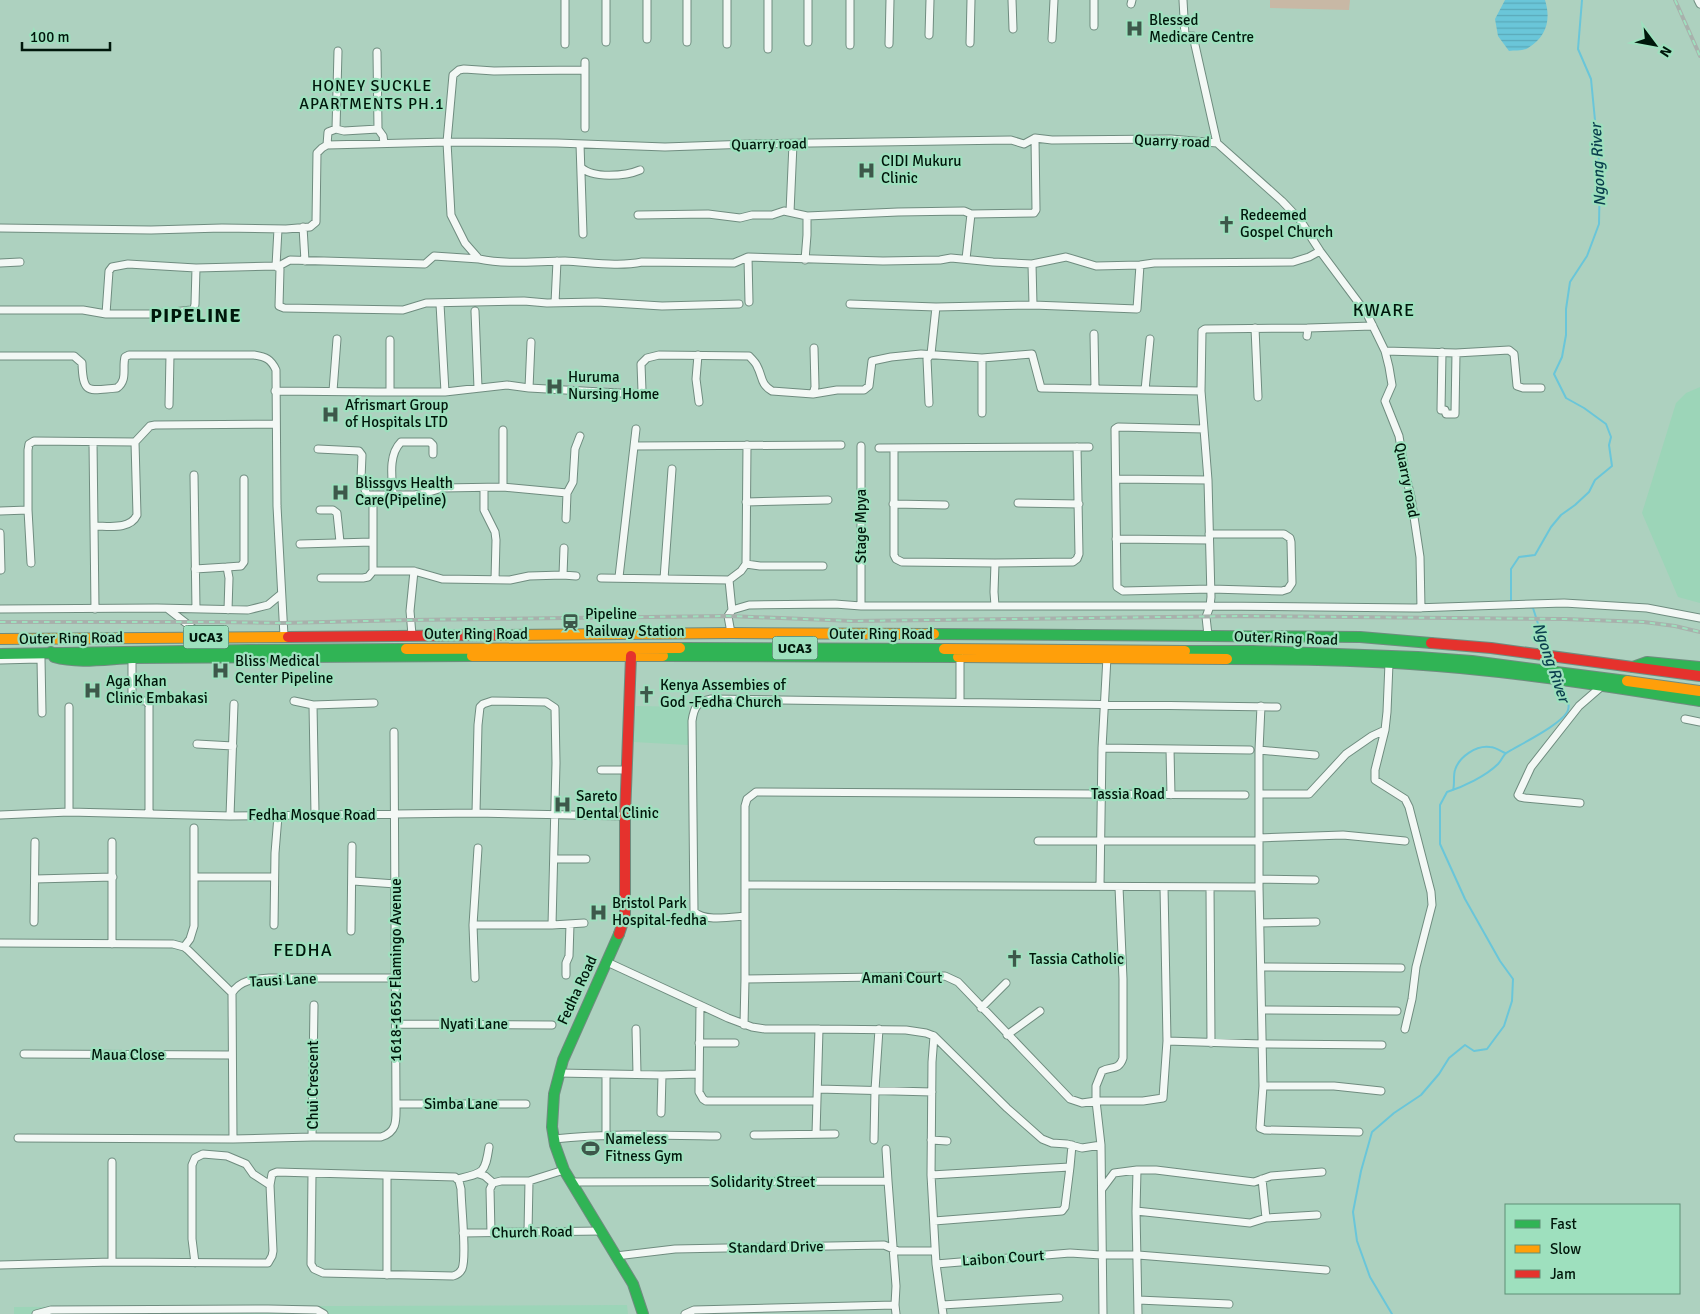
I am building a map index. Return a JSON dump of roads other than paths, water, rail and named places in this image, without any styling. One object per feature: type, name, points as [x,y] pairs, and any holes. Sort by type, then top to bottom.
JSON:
[{"type":"main road","name":"Outer Ring Road","points":[[0,639],[731,633],[1360,637],[1482,647],[1700,676]]},
{"type":"main road","name":"Outer Ring Road","points":[[0,654],[52,655],[249,650],[470,653],[799,648],[1144,650],[1341,654],[1472,661],[1540,674],[1700,691]]},
{"type":"main road","name":"UCA3","points":[[52,655],[61,659],[89,660],[470,653],[631,656],[1107,657],[1328,660],[1540,674]]},
{"type":"main road","points":[[1328,660],[1341,654]]},
{"type":"main road","name":"Fedha Road","points":[[631,656],[626,770],[623,925],[567,1048],[558,1073],[552,1109],[552,1127],[564,1170],[632,1284],[643,1314]]},
{"type":"main road","points":[[1472,661],[1482,671]]},
{"type":"main road","name":"Outer Ring Road","points":[[1633,667],[1647,662],[1700,667]]},
{"type":"main road","name":"UCA3","points":[[1588,680],[1602,686],[1700,701]]},
{"type":"street","points":[[565,0],[565,44]]},
{"type":"street","points":[[606,0],[606,42]]},
{"type":"street","points":[[647,0],[647,39]]},
{"type":"street","points":[[687,0],[687,42]]},
{"type":"street","points":[[727,0],[727,44]]},
{"type":"street","points":[[768,0],[768,49]]},
{"type":"street","points":[[808,0],[808,42]]},
{"type":"street","points":[[850,0],[850,46]]},
{"type":"street","points":[[889,44],[890,0]]},
{"type":"street","points":[[929,35],[930,0]]},
{"type":"street","points":[[970,43],[971,0]]},
{"type":"street","points":[[1012,0],[1013,29]]},
{"type":"street","points":[[1052,39],[1054,0]]},
{"type":"street","points":[[1094,0],[1094,26]]},
{"type":"street","points":[[1183,0],[1185,36],[1193,36],[1217,143]]},
{"type":"street","points":[[1698,0],[1700,4]]},
{"type":"street","points":[[336,129],[338,51]]},
{"type":"street","points":[[377,52],[378,129],[384,136],[384,143]]},
{"type":"street","points":[[479,259],[465,242],[451,215],[446,142],[453,75],[459,70],[539,71],[585,66],[585,128]]},
{"type":"street","points":[[0,228],[278,229],[310,227],[316,222],[317,153],[327,145],[328,132],[336,129],[344,131],[378,129]]},
{"type":"street","points":[[638,216],[708,214],[740,218],[752,215],[772,215],[784,211],[807,216],[964,211],[971,214],[1034,213],[1036,211],[1035,138]]},
{"type":"street","name":"Quarry road","points":[[327,145],[446,142],[665,147],[1011,140],[1024,144],[1035,138],[1052,140],[1171,139],[1217,143],[1282,201],[1300,220],[1320,251],[1357,298],[1385,351],[1392,385],[1385,401],[1399,436],[1411,496],[1420,557],[1421,608]]},
{"type":"street","points":[[580,144],[583,234]]},
{"type":"street","points":[[790,212],[793,144]]},
{"type":"street","points":[[581,167],[586,172],[592,174],[633,173],[640,170]]},
{"type":"street","points":[[966,259],[971,214]]},
{"type":"street","points":[[805,260],[808,235],[807,216]]},
{"type":"street","points":[[304,227],[305,261]]},
{"type":"street","points":[[278,229],[276,266],[280,269],[279,306],[284,308],[403,310],[426,303],[524,301],[555,303],[597,302],[662,306],[739,304]]},
{"type":"street","points":[[106,314],[109,271],[112,267],[128,264],[196,268],[276,266],[290,260],[425,264],[434,256],[494,261],[629,264],[642,262],[734,263],[748,257],[883,261],[940,260],[951,258],[1032,264],[1066,257],[1096,266],[1154,263],[1292,262],[1309,257],[1320,251]]},
{"type":"street","points":[[748,257],[749,302]]},
{"type":"street","points":[[555,303],[557,261]]},
{"type":"street","points":[[0,262],[20,262]]},
{"type":"street","points":[[1032,264],[1033,304]]},
{"type":"street","points":[[850,304],[936,307],[1033,304],[1137,309],[1140,265]]},
{"type":"street","points":[[0,310],[83,310],[106,314],[156,314],[192,310],[195,304],[196,268]]},
{"type":"street","points":[[440,304],[444,392]]},
{"type":"street","points":[[929,404],[927,359],[931,354],[936,307]]},
{"type":"street","points":[[475,311],[478,388]]},
{"type":"street","points":[[1208,635],[1206,617],[1210,606],[1211,589],[1208,480],[1201,391],[1202,331],[1208,328],[1255,328],[1308,332],[1373,326]]},
{"type":"street","points":[[1255,328],[1258,397]]},
{"type":"street","points":[[1094,334],[1095,388]]},
{"type":"street","points":[[333,391],[337,339]]},
{"type":"street","points":[[1145,390],[1150,339]]},
{"type":"street","points":[[390,340],[390,392]]},
{"type":"street","points":[[529,388],[531,342]]},
{"type":"street","points":[[812,394],[815,387],[814,348]]},
{"type":"street","points":[[1385,351],[1456,353],[1509,350],[1514,354],[1517,386],[1522,388],[1541,388]]},
{"type":"street","points":[[1442,352],[1441,410],[1445,410],[1446,414],[1455,414],[1456,353]]},
{"type":"street","points":[[275,391],[444,392],[508,385],[529,388],[636,394],[642,391],[641,364],[647,358],[659,355],[749,356],[758,367],[761,381],[768,388],[812,394],[837,390],[864,390],[869,386],[871,365],[875,360],[891,357],[931,354],[982,358],[1032,354],[1041,388],[1201,391]]},
{"type":"street","points":[[0,356],[74,356],[82,363],[82,382],[94,389],[120,387],[125,376],[125,357],[128,355],[263,356],[271,360],[276,370],[277,506],[280,595],[284,636]]},
{"type":"street","points":[[168,406],[170,355]]},
{"type":"street","points":[[698,356],[696,379],[699,402]]},
{"type":"street","points":[[982,358],[982,413]]},
{"type":"street","points":[[95,526],[123,526],[132,522],[138,516],[135,442],[150,426],[276,424]]},
{"type":"street","points":[[1116,539],[1284,534],[1290,538],[1291,542],[1292,583],[1288,589],[1282,591],[1211,589],[1123,591],[1119,589],[1116,539],[1116,427],[1204,429]]},
{"type":"street","points":[[619,578],[636,429]]},
{"type":"street","points":[[503,430],[503,487]]},
{"type":"street","points":[[566,519],[567,493],[573,482],[575,449],[580,436]]},
{"type":"street","points":[[31,563],[28,510],[30,444],[34,441],[135,442]]},
{"type":"street","points":[[93,442],[96,609]]},
{"type":"street","points":[[393,494],[392,459],[400,442],[430,442],[433,445],[434,454]]},
{"type":"street","points":[[601,578],[729,580],[741,571],[746,564],[747,444]]},
{"type":"street","points":[[634,446],[841,445]]},
{"type":"street","name":"Stage Mpya","points":[[861,446],[861,606]]},
{"type":"street","points":[[894,448],[894,555],[898,561],[995,563],[1073,562],[1077,558],[1079,554],[1079,504],[1077,447]]},
{"type":"street","points":[[879,448],[1089,447]]},
{"type":"street","points":[[318,448],[359,451],[362,455],[361,479],[373,506],[373,571],[368,577],[363,578],[321,578]]},
{"type":"street","points":[[664,579],[672,469]]},
{"type":"street","points":[[194,475],[196,609]]},
{"type":"street","points":[[195,569],[241,566],[244,562],[244,479]]},
{"type":"street","points":[[1116,479],[1208,480]]},
{"type":"street","points":[[367,495],[415,495],[442,488],[503,487],[567,493]]},
{"type":"street","points":[[484,488],[484,510],[496,540],[495,580]]},
{"type":"street","points":[[746,502],[828,500]]},
{"type":"street","points":[[1018,503],[1079,504]]},
{"type":"street","points":[[893,504],[945,505]]},
{"type":"street","points":[[0,511],[28,510]]},
{"type":"street","points":[[320,510],[333,510],[337,513],[340,542]]},
{"type":"street","points":[[0,533],[1,570]]},
{"type":"street","points":[[300,544],[372,542]]},
{"type":"street","points":[[563,576],[564,548]]},
{"type":"street","points":[[995,563],[995,606]]},
{"type":"street","points":[[746,564],[760,566],[823,566]]},
{"type":"street","points":[[227,567],[229,578],[228,610]]},
{"type":"street","points":[[373,571],[414,571],[442,579],[517,580],[529,576],[576,576]]},
{"type":"street","points":[[412,635],[410,611],[414,571]]},
{"type":"street","points":[[729,580],[732,610],[728,616],[731,633]]},
{"type":"street","points":[[0,609],[168,608],[248,610],[268,605],[280,595]]},
{"type":"street","points":[[732,610],[749,605],[835,604],[861,606],[1421,608],[1564,603],[1647,608],[1700,618]]},
{"type":"street","points":[[168,608],[204,637]]},
{"type":"street","points":[[0,660],[41,659],[52,655]]},
{"type":"street","points":[[960,657],[960,702]]},
{"type":"street","points":[[1100,886],[1102,748],[1107,657]]},
{"type":"street","points":[[132,658],[132,697],[134,700],[146,701],[149,705],[149,813]]},
{"type":"street","points":[[41,659],[42,713]]},
{"type":"street","points":[[1389,663],[1387,712],[1385,730],[1375,770],[1376,780],[1405,799],[1409,807],[1415,825],[1419,848],[1426,867],[1432,905],[1416,967],[1412,999],[1405,1029]]},
{"type":"street","points":[[1580,803],[1527,798],[1518,795],[1531,767],[1579,706],[1602,686]]},
{"type":"street","points":[[745,916],[724,918],[702,917],[698,916],[694,911],[692,721],[694,708],[697,704],[711,699],[1277,707]]},
{"type":"street","points":[[294,701],[313,705],[374,702]]},
{"type":"street","points":[[476,813],[479,710],[483,704],[492,701],[546,702],[555,708],[552,925]]},
{"type":"street","points":[[230,816],[234,704]]},
{"type":"street","points":[[313,705],[315,814]]},
{"type":"street","points":[[1261,706],[1259,750],[1259,883],[1263,1086],[1261,1129],[1359,1132]]},
{"type":"street","points":[[69,812],[70,707]]},
{"type":"street","points":[[1685,719],[1700,722]]},
{"type":"street","points":[[1259,794],[1309,794],[1346,754],[1372,736],[1385,730]]},
{"type":"street","name":"1618-1652 Flamingo Avenue","points":[[394,732],[396,1125]]},
{"type":"street","points":[[197,744],[233,746]]},
{"type":"street","points":[[1102,748],[1250,750]]},
{"type":"street","points":[[1170,748],[1171,795]]},
{"type":"street","points":[[1259,750],[1315,755]]},
{"type":"street","points":[[600,770],[626,770]]},
{"type":"street","name":"Tassia Road","points":[[746,885],[745,806],[747,799],[756,792],[1245,795]]},
{"type":"street","name":"Fedha Mosque Road","points":[[0,816],[69,812],[230,816],[476,813],[625,816]]},
{"type":"street","points":[[274,925],[274,877],[278,816]]},
{"type":"street","points":[[184,947],[190,939],[194,926],[194,828]]},
{"type":"street","points":[[1038,841],[1259,840],[1342,835],[1405,841]]},
{"type":"street","points":[[34,922],[35,842]]},
{"type":"street","points":[[112,842],[112,944]]},
{"type":"street","points":[[351,931],[352,846]]},
{"type":"street","points":[[475,978],[473,925],[478,848]]},
{"type":"street","points":[[554,859],[586,859]]},
{"type":"street","points":[[35,878],[113,877]]},
{"type":"street","points":[[194,877],[274,877]]},
{"type":"street","points":[[744,1025],[746,885],[1119,887],[1210,886],[1315,880]]},
{"type":"street","points":[[353,881],[396,884]]},
{"type":"street","points":[[1164,886],[1167,1041],[1262,1044],[1382,1044]]},
{"type":"street","points":[[1210,886],[1211,1042]]},
{"type":"street","points":[[1103,1314],[1101,1145],[1096,1086],[1100,1074],[1106,1069],[1118,1068],[1124,1058],[1119,887]]},
{"type":"street","points":[[1260,923],[1316,922]]},
{"type":"street","points":[[473,925],[584,923]]},
{"type":"street","points":[[566,975],[566,963],[569,956],[570,924]]},
{"type":"street","points":[[0,943],[174,944],[184,947],[232,993]]},
{"type":"street","points":[[607,962],[744,1025],[765,1030],[879,1029],[926,1033],[934,1036],[1007,1108],[1042,1139],[1052,1143],[1082,1148],[1101,1145]]},
{"type":"street","points":[[1261,967],[1401,968]]},
{"type":"street","name":"Amani Court","points":[[746,979],[945,976],[958,982],[1070,1099],[1082,1104],[1096,1101],[1143,1101],[1163,1098],[1167,1041]]},
{"type":"street","name":"Tausi Lane","points":[[233,1139],[232,993],[236,987],[252,980],[395,978]]},
{"type":"street","points":[[981,1008],[1006,983]]},
{"type":"street","name":"Chui Crescent","points":[[314,1005],[312,1136],[381,1137],[388,1135],[396,1125]]},
{"type":"street","points":[[700,1005],[698,1092],[703,1099],[706,1101],[817,1101]]},
{"type":"street","points":[[1262,1010],[1397,1011]]},
{"type":"street","points":[[1007,1035],[1040,1011]]},
{"type":"street","name":"Nyati Lane","points":[[396,1024],[552,1025]]},
{"type":"street","points":[[636,1029],[637,1074]]},
{"type":"street","points":[[816,1134],[819,1029]]},
{"type":"street","points":[[874,1140],[879,1029]]},
{"type":"street","points":[[934,1036],[931,1175],[936,1264],[943,1314]]},
{"type":"street","points":[[699,1043],[735,1043]]},
{"type":"street","name":"Maua Close","points":[[24,1054],[232,1055]]},
{"type":"street","points":[[558,1073],[698,1074]]},
{"type":"street","points":[[606,1074],[606,1136]]},
{"type":"street","points":[[661,1113],[662,1075]]},
{"type":"street","points":[[1263,1086],[1334,1086],[1381,1091]]},
{"type":"street","points":[[818,1089],[932,1092]]},
{"type":"street","name":"Simba Lane","points":[[396,1104],[526,1104]]},
{"type":"street","points":[[754,1135],[835,1134]]},
{"type":"street","points":[[18,1138],[233,1139],[312,1136]]},
{"type":"street","points":[[554,1139],[576,1136],[717,1136]]},
{"type":"street","points":[[931,1140],[947,1140]]},
{"type":"street","points":[[934,1221],[1062,1211],[1065,1207],[1072,1145]]},
{"type":"street","points":[[479,1174],[486,1166],[489,1147]]},
{"type":"street","points":[[886,1149],[896,1286],[896,1314]]},
{"type":"street","points":[[195,1263],[192,1239],[192,1165],[195,1158],[203,1154],[227,1156],[246,1164],[253,1174],[270,1185]]},
{"type":"street","points":[[112,1162],[112,1262]]},
{"type":"street","points":[[931,1175],[1070,1167]]},
{"type":"street","points":[[491,1233],[490,1189],[493,1183],[501,1181],[529,1181],[564,1170]]},
{"type":"street","points":[[1102,1188],[1114,1173],[1137,1170],[1156,1170],[1254,1182],[1271,1176],[1322,1172]]},
{"type":"street","points":[[1137,1170],[1138,1314]]},
{"type":"street","points":[[0,1265],[112,1262],[268,1263],[273,1251],[270,1185],[272,1174],[277,1172],[452,1176],[457,1178],[479,1174],[486,1176],[493,1183]]},
{"type":"street","points":[[312,1174],[311,1264],[314,1269],[323,1273],[387,1275],[458,1275],[463,1266],[461,1189],[457,1178]]},
{"type":"street","points":[[387,1176],[387,1275]]},
{"type":"street","points":[[1262,1179],[1266,1218]]},
{"type":"street","points":[[528,1232],[529,1181]]},
{"type":"street","name":"Solidarity Street","points":[[571,1182],[888,1181]]},
{"type":"street","points":[[1136,1211],[1250,1223],[1266,1218],[1317,1215]]},
{"type":"street","name":"Church Road","points":[[462,1232],[601,1231]]},
{"type":"street","name":"Standard Drive","points":[[616,1256],[676,1249],[884,1245],[898,1251],[935,1251]]},
{"type":"street","name":"Laibon Court","points":[[936,1264],[1070,1254],[1138,1255],[1326,1270]]},
{"type":"street","points":[[942,1305],[1058,1298]]},
{"type":"street","points":[[1138,1300],[1229,1304]]},
{"type":"street","points":[[685,1314],[694,1310],[895,1304]]},
{"type":"street","points":[[36,1314],[51,1310],[251,1312],[317,1310],[324,1314]]},
{"type":"water","points":[[1505,0],[1545,0],[1548,14],[1546,27],[1540,39],[1526,49],[1509,51],[1498,36],[1495,19]]},
{"type":"waterway","name":"Ngong River","points":[[1512,603],[1511,569],[1519,557],[1535,555],[1551,527],[1561,515],[1589,492],[1595,480],[1612,466],[1609,445],[1611,437],[1606,424],[1566,398],[1554,374],[1562,357],[1566,335],[1566,309],[1570,282],[1587,256],[1599,224],[1600,172],[1591,79],[1578,49],[1582,0]]},
{"type":"waterway","name":"Ngong River","points":[[1529,607],[1533,608],[1547,652]]},
{"type":"waterway","name":"Ngong River","points":[[1392,1314],[1370,1277],[1357,1241],[1353,1212],[1361,1171],[1372,1132],[1394,1113],[1421,1095],[1439,1074],[1449,1058],[1465,1045],[1474,1051],[1487,1049],[1504,1026],[1512,1001],[1513,979],[1500,961],[1465,899],[1440,844],[1440,805],[1447,792],[1481,777],[1498,764],[1506,753],[1551,727],[1565,715],[1569,707],[1560,684]]},
{"type":"waterway","points":[[1453,790],[1455,770],[1464,756],[1474,750],[1485,747],[1494,748],[1505,753]]},
{"type":"railway","points":[[1675,0],[1700,56]]},
{"type":"railway","points":[[0,622],[282,623],[728,616],[853,621],[1242,616],[1564,619],[1644,622],[1675,626],[1700,632]]},
{"type":"place","name":"Blessed Medicare Centre","points":[[1135,29]]},
{"type":"place","name":"CIDI Mukuru Clinic","points":[[867,170]]},
{"type":"place","name":"Redeemed Gospel Church","points":[[1226,224]]},
{"type":"place","name":"Huruma Nursing Home","points":[[554,386]]},
{"type":"place","name":"Afrismart Group of Hospitals LTD","points":[[331,414]]},
{"type":"place","name":"Blissgvs Health Care(Pipeline)","points":[[341,492]]},
{"type":"place","name":"Pipeline Railway Station","points":[[571,623]]},
{"type":"place","name":"Bliss Medical Center Pipeline","points":[[221,670]]},
{"type":"place","name":"Aga Khan Clinic Embakasi","points":[[92,690]]},
{"type":"place","name":"Kenya Assembies of God -Fedha Church","points":[[646,694]]},
{"type":"place","name":"Sareto Dental Clinic","points":[[562,805]]},
{"type":"place","name":"Bristol Park Hospital-fedha","points":[[598,912]]},
{"type":"place","name":"Tassia Catholic","points":[[1015,959]]},
{"type":"place","name":"Nameless Fitness Gym","points":[[591,1148]]},
{"type":"district","name":"HONEY SUCKLE APARTMENTS PH.1","points":[[372,94]]},
{"type":"district","name":"KWARE","points":[[1384,310]]},
{"type":"district","name":"PIPELINE","points":[[196,315]]},
{"type":"district","name":"FEDHA","points":[[303,950]]}]
